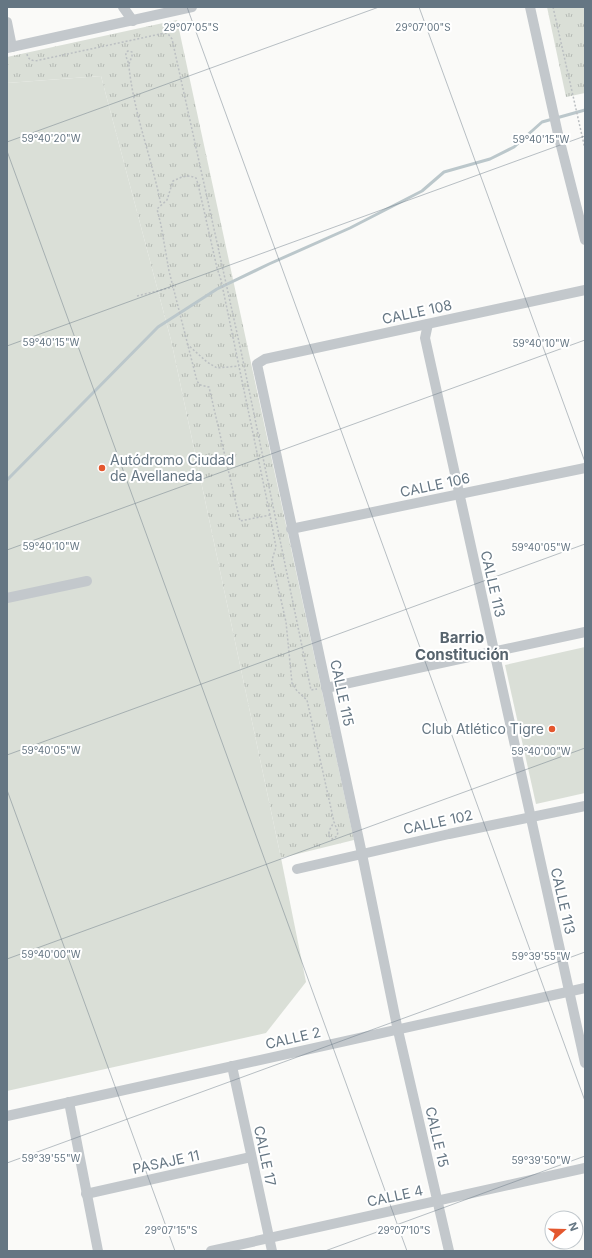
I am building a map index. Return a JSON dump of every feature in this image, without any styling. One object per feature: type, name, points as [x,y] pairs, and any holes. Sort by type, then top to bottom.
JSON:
[{"type":"street","points":[[123,7],[133,21]]},
{"type":"street","points":[[7,22],[10,48],[192,7]]},
{"type":"street","points":[[530,7],[550,102],[585,240]]},
{"type":"street","name":"CALLE 108","points":[[257,364],[265,359],[585,290]]},
{"type":"street","name":"CALLE 113","points":[[428,324],[425,338],[585,1063]]},
{"type":"street","name":"CALLE 115","points":[[257,364],[291,529],[362,854],[397,1029]]},
{"type":"street","name":"CALLE 106","points":[[291,529],[585,468]]},
{"type":"street","points":[[7,598],[87,581]]},
{"type":"street","points":[[326,688],[585,632]]},
{"type":"street","name":"CALLE 102","points":[[297,869],[585,806]]},
{"type":"street","name":"CALLE 2","points":[[7,1116],[585,988]]},
{"type":"street","name":"CALLE 15","points":[[397,1029],[449,1251]]},
{"type":"street","name":"CALLE 17","points":[[232,1066],[272,1251]]},
{"type":"street","points":[[69,1102],[98,1251]]},
{"type":"street","name":"PASAJE 11","points":[[86,1194],[251,1157]]},
{"type":"street","name":"CALLE 4","points":[[211,1251],[585,1168]]},
{"type":"path","points":[[553,7],[585,149]]},
{"type":"path","points":[[24,44],[28,57],[35,61],[165,33],[169,35],[174,44],[227,288],[311,690],[326,688]]},
{"type":"path","points":[[129,64],[132,52],[128,51],[126,52],[125,56],[129,64],[130,76],[142,132],[161,205]]},
{"type":"path","points":[[270,515],[240,521],[209,387],[200,385],[197,381],[180,317],[157,209],[167,200],[173,181],[185,176],[193,176],[196,178],[217,268],[224,291],[270,515],[276,547],[272,560],[286,622],[292,683],[297,691],[307,700],[334,822],[338,832],[337,836],[332,839],[329,836],[329,831],[334,822]]},
{"type":"path","points":[[137,296],[173,287]]},
{"type":"path","points":[[187,344],[207,362],[217,368],[239,366]]},
{"type":"green space","points":[[547,7],[585,7],[585,93],[566,97]]},
{"type":"green space","points":[[177,20],[354,840],[281,858],[171,340],[101,76],[7,83],[7,57]]},
{"type":"green space","name":"Autódromo Ciudad de Avellaneda","points":[[101,76],[171,340],[306,982],[266,1033],[7,1091],[7,83]]},
{"type":"green space","name":"Club Atlético Tigre","points":[[585,647],[585,793],[536,804],[505,665]]},
{"type":"waterway","points":[[7,480],[158,327],[217,289],[350,228],[422,191],[444,172],[490,159],[514,147],[542,122],[585,110]]},
{"type":"place","name":"Autódromo Ciudad de Avellaneda","points":[[102,468]]},
{"type":"place","name":"Club Atlético Tigre","points":[[552,729]]},
{"type":"district","name":"Barrio Constitución","points":[[462,646]]}]
